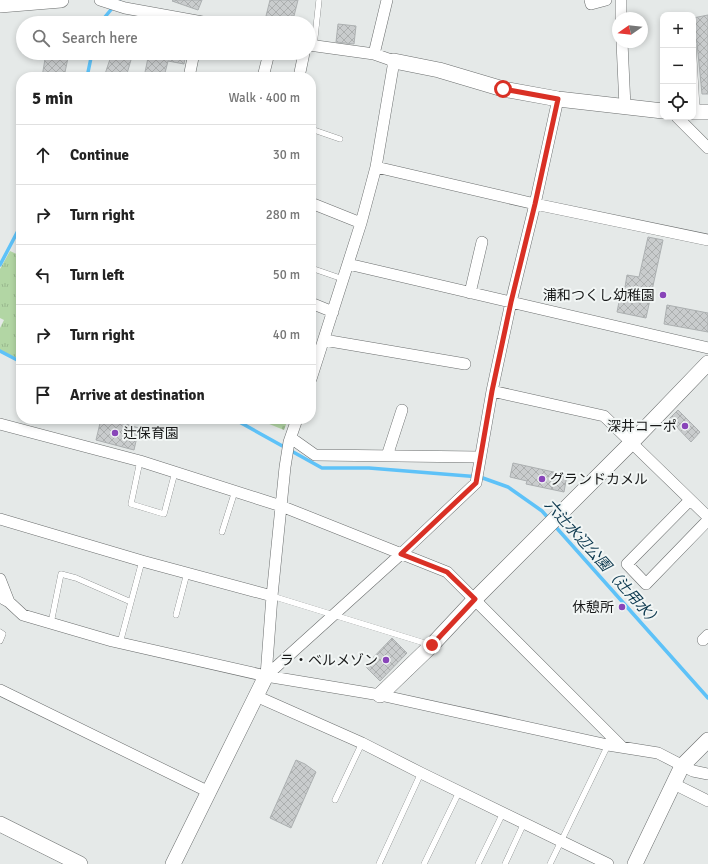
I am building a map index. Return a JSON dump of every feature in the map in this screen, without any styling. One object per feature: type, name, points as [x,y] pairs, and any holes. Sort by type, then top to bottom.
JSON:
[{"type":"street","points":[[0,5],[61,0]]},
{"type":"street","points":[[100,0],[125,8],[167,16]]},
{"type":"street","points":[[374,54],[387,0]]},
{"type":"street","points":[[590,0],[591,4],[606,0]]},
{"type":"street","points":[[621,0],[621,12]]},
{"type":"street","points":[[316,47],[374,54],[394,61],[439,70],[503,89],[558,99],[660,111]]},
{"type":"street","points":[[622,48],[625,107]]},
{"type":"street","points":[[190,72],[193,60]]},
{"type":"street","points":[[264,72],[267,60]]},
{"type":"street","points":[[300,72],[303,60]]},
{"type":"street","points":[[316,364],[361,223],[376,167],[394,61]]},
{"type":"street","points":[[173,864],[266,676],[401,554],[476,483],[492,391],[511,302],[535,204],[558,99]]},
{"type":"street","points":[[680,120],[708,148]]},
{"type":"street","points":[[376,167],[535,204],[708,240]]},
{"type":"street","points":[[316,205],[361,223]]},
{"type":"street","points":[[470,293],[482,242]]},
{"type":"street","points":[[348,264],[708,348]]},
{"type":"street","points":[[316,305],[333,312]]},
{"type":"street","points":[[324,340],[465,364]]},
{"type":"street","points":[[380,695],[432,645],[475,599],[632,442],[708,363]]},
{"type":"street","points":[[492,391],[604,416],[708,517]]},
{"type":"street","points":[[387,456],[402,410]]},
{"type":"street","points":[[0,424],[140,461],[281,506],[447,572],[622,747]]},
{"type":"street","points":[[266,676],[272,596],[285,467],[290,438],[295,424]]},
{"type":"street","points":[[290,438],[315,455],[480,457]]},
{"type":"street","points":[[690,500],[627,564],[646,584],[708,520]]},
{"type":"street","points":[[0,519],[142,561],[272,596]]},
{"type":"street","points":[[0,579],[4,599],[23,615],[120,644],[266,676],[380,695],[608,745],[658,752],[693,771],[708,774]]},
{"type":"street","points":[[0,690],[209,792]]},
{"type":"street","points":[[256,696],[362,743],[608,864]]},
{"type":"street","points":[[635,864],[682,766],[708,740]]},
{"type":"street","points":[[674,784],[708,801]]},
{"type":"street","points":[[0,824],[80,864]]},
{"type":"lane","points":[[316,20],[319,0]]},
{"type":"lane","points":[[694,48],[700,112]]},
{"type":"lane","points":[[316,131],[340,139]]},
{"type":"lane","points":[[316,270],[343,279]]},
{"type":"lane","points":[[140,461],[131,504],[164,514],[175,472]]},
{"type":"lane","points":[[222,532],[235,491]]},
{"type":"lane","points":[[120,644],[142,561]]},
{"type":"lane","points":[[176,615],[187,573]]},
{"type":"lane","points":[[51,623],[62,574],[76,578],[131,602]]},
{"type":"lane","points":[[272,596],[333,616],[432,645]]},
{"type":"lane","points":[[0,632],[4,634],[0,641]]},
{"type":"lane","points":[[335,800],[362,743]]},
{"type":"lane","points":[[550,864],[608,745]]},
{"type":"lane","points":[[379,864],[421,773]]},
{"type":"lane","points":[[424,864],[459,792]]},
{"type":"lane","points":[[478,864],[503,813]]},
{"type":"lane","points":[[505,864],[524,823]]},
{"type":"green space","points":[[10,251],[16,254],[16,358],[0,350],[0,328],[4,320],[0,318],[0,269]]},
{"type":"green space","points":[[269,424],[286,424],[284,430]]},
{"type":"building","points":[[202,0],[198,10],[172,1]]},
{"type":"building","points":[[270,0],[298,0],[294,16],[266,16]]},
{"type":"building","points":[[708,15],[708,94],[702,94],[696,41],[696,17]]},
{"type":"building","points":[[338,24],[356,26],[354,44],[336,42]]},
{"type":"building","points":[[45,60],[68,60],[65,72],[43,72]]},
{"type":"building","points":[[110,60],[131,60],[127,72],[106,72]]},
{"type":"building","points":[[148,60],[185,60],[184,64],[168,61],[165,72],[145,72]]},
{"type":"building","points":[[648,237],[663,240],[646,318],[617,312],[622,287],[625,287],[627,275],[639,277]]},
{"type":"building","points":[[667,305],[708,313],[708,332],[664,324]]},
{"type":"building","name":"深井コーポ","points":[[678,410],[700,432],[691,442],[669,419]]},
{"type":"building","points":[[100,424],[126,424],[139,428],[134,450],[96,440]]},
{"type":"building","name":"グランドカメル","points":[[513,463],[567,475],[564,492],[526,484],[527,481],[510,477]]},
{"type":"building","name":"ラ・ベルメゾン","points":[[392,638],[407,653],[380,681],[365,666]]},
{"type":"building","points":[[296,760],[305,764],[316,772],[291,828],[270,818]]},
{"type":"waterway","name":"六辻水辺公園（辻用水）","points":[[106,16],[119,0]]},
{"type":"waterway","name":"六辻水辺公園（辻用水）","points":[[88,72],[91,60]]},
{"type":"waterway","name":"六辻水辺公園（辻用水）","points":[[0,265],[16,235]]},
{"type":"waterway","name":"六辻水辺公園（辻用水）","points":[[0,351],[16,359]]},
{"type":"waterway","name":"六辻水辺公園（辻用水）","points":[[243,424],[322,468],[369,468],[480,477],[508,487],[542,511],[550,520]]},
{"type":"waterway","name":"六辻水辺公園（辻用水）","points":[[554,525],[708,698]]},
{"type":"place","name":"浦和つくし幼稚園","points":[[663,295]]},
{"type":"place","name":"深井コーポ","points":[[685,426]]},
{"type":"place","name":"辻保育園","points":[[115,433]]},
{"type":"place","name":"グランドカメル","points":[[542,479]]},
{"type":"place","name":"休憩所","points":[[622,607]]},
{"type":"place","name":"ラ・ベルメゾン","points":[[386,660]]},
{"type":"route","points":[[432,645],[475,599],[447,572],[401,554],[476,483],[492,391],[511,302],[535,204],[558,99],[503,89]]}]
